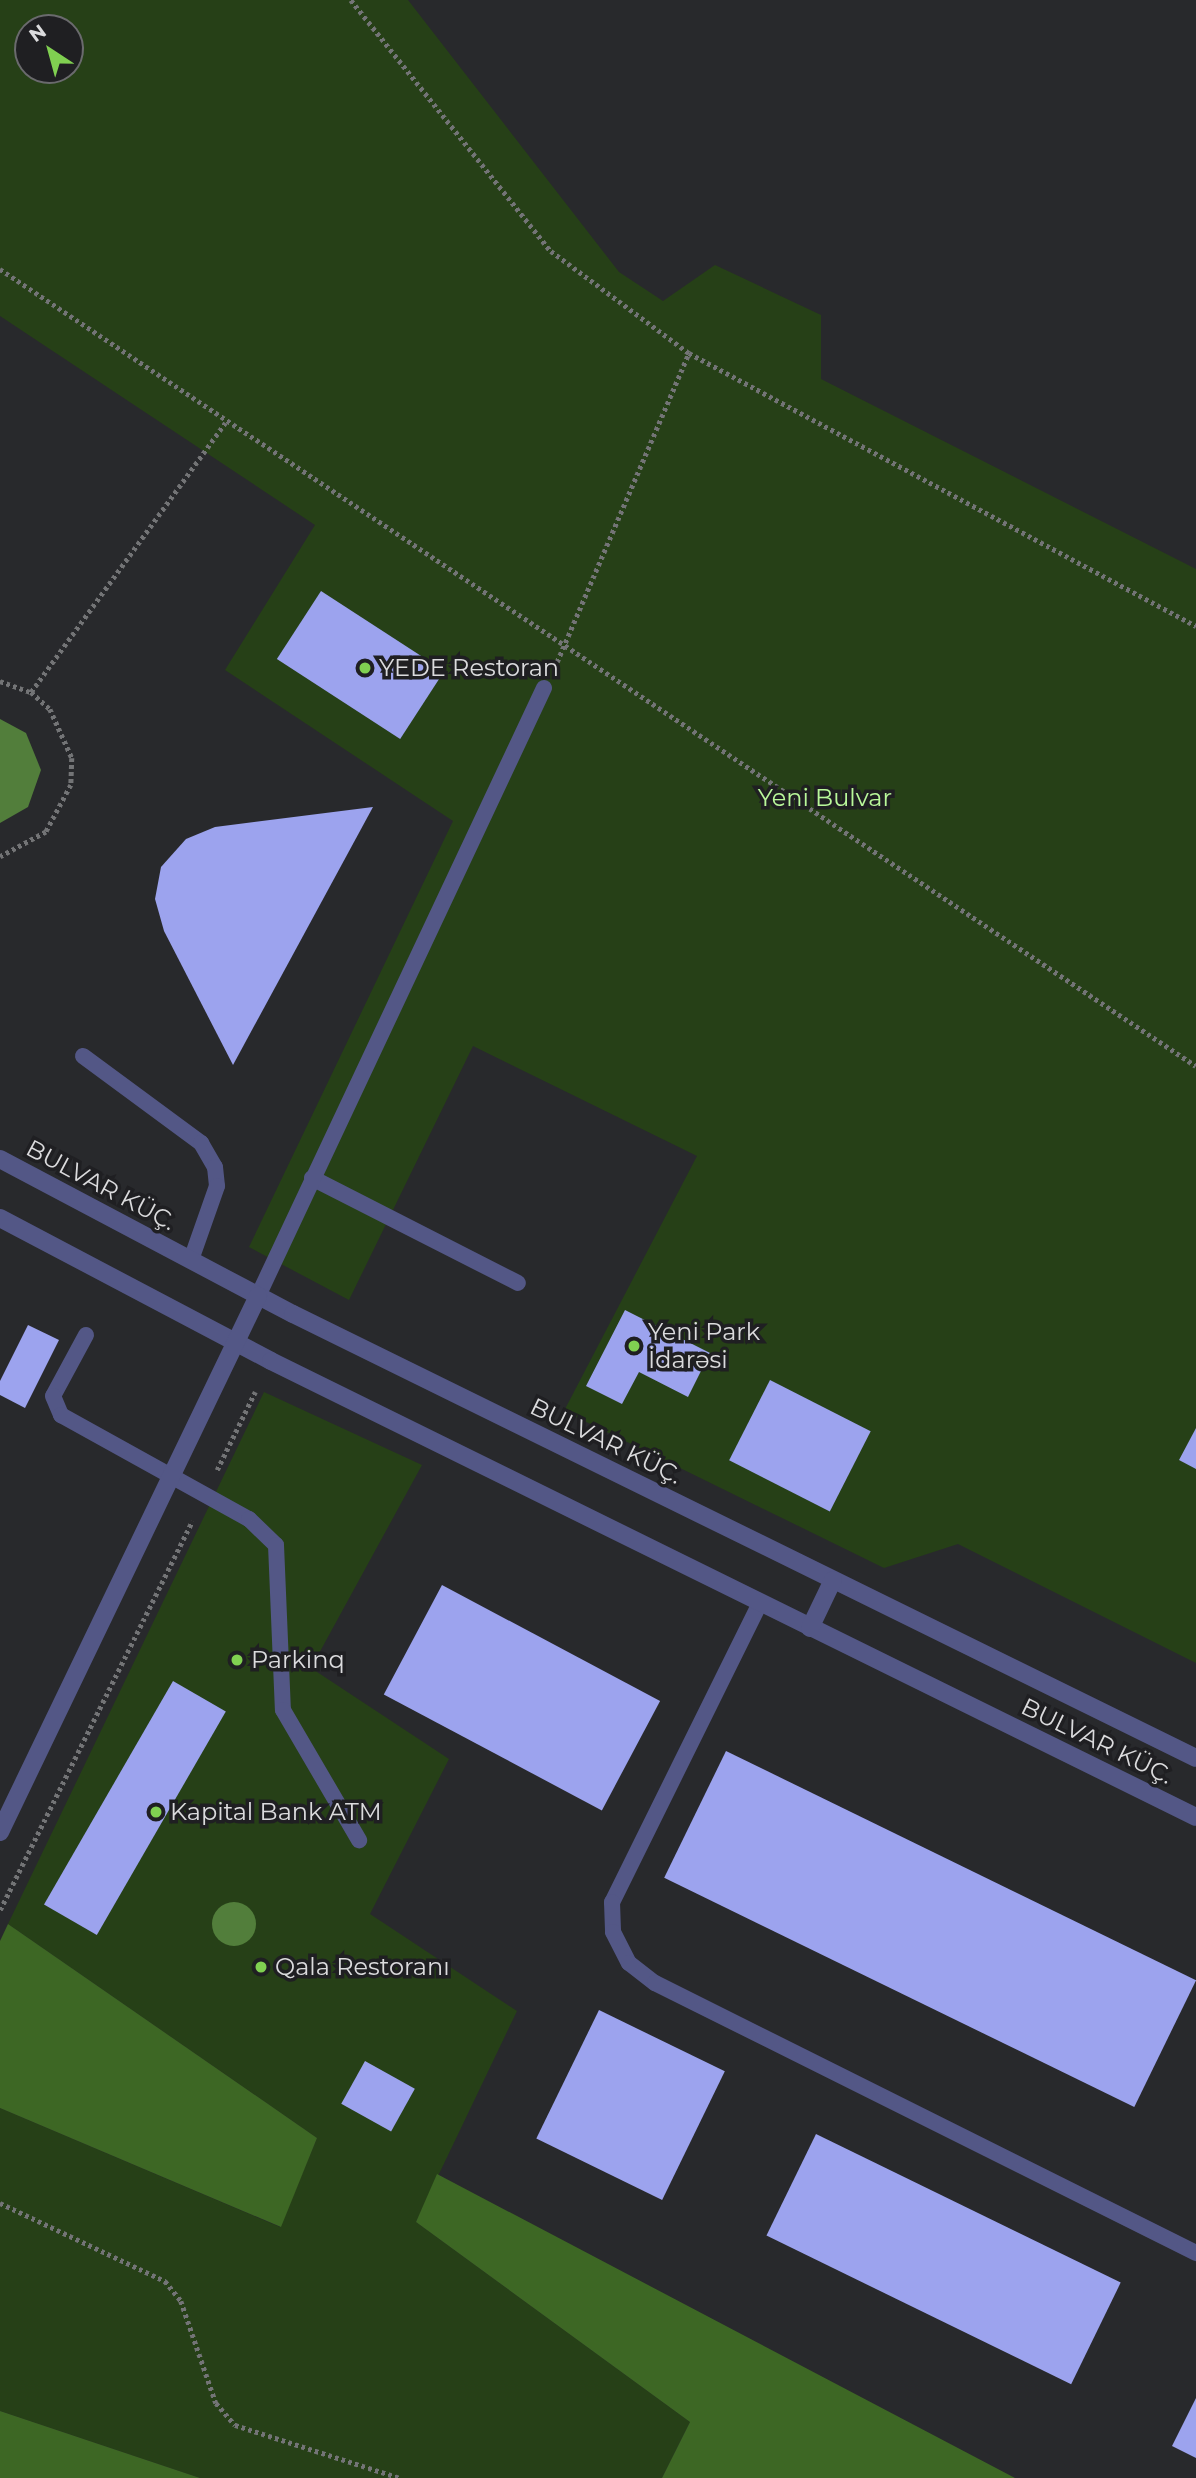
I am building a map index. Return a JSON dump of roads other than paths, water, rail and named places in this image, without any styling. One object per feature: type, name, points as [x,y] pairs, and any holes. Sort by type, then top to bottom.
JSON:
[{"type":"street","name":"BULVAR KÜÇ.","points":[[0,1159],[258,1296],[1196,1758]]},
{"type":"street","name":"BULVAR KÜÇ.","points":[[0,1218],[236,1343],[1196,1817]]},
{"type":"street","points":[[0,1832],[258,1296]]},
{"type":"street","points":[[810,1628],[833,1580]]},
{"type":"lane","points":[[258,1296],[544,688]]},
{"type":"lane","points":[[83,1056],[201,1143],[215,1167],[217,1186],[191,1260]]},
{"type":"lane","points":[[312,1178],[518,1283]]},
{"type":"lane","points":[[86,1335],[52,1396],[54,1407],[169,1478],[249,1519],[276,1545],[283,1710],[359,1840]]},
{"type":"lane","points":[[760,1603],[612,1902],[613,1932],[629,1964],[667,1989],[1196,2253]]},
{"type":"place","name":"YEDE Restoran","points":[[365,668]]},
{"type":"place","name":"Yeni Park İdarəsi","points":[[634,1346]]},
{"type":"place","name":"Parkinq","points":[[237,1660]]},
{"type":"place","name":"Kapital Bank ATM","points":[[156,1812]]},
{"type":"place","name":"Qala Restoranı","points":[[261,1967]]},
{"type":"park label","name":"Yeni Bulvar","points":[[825,798]]}]
